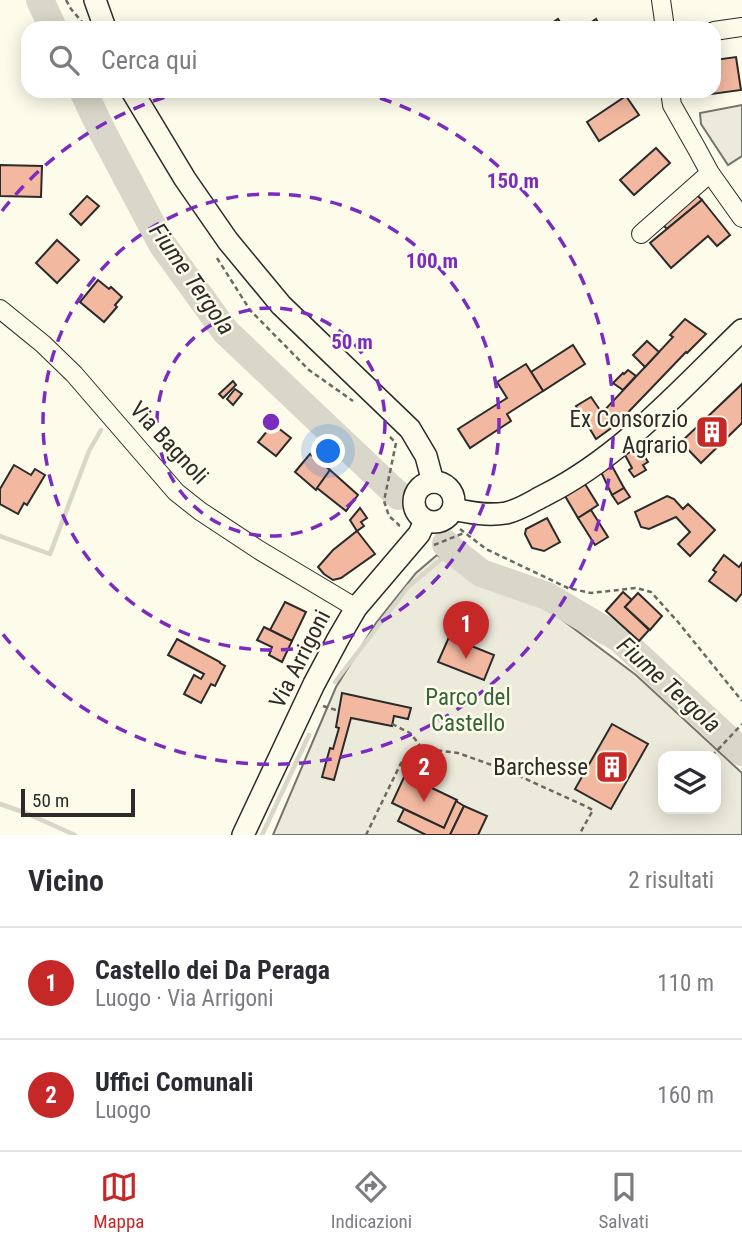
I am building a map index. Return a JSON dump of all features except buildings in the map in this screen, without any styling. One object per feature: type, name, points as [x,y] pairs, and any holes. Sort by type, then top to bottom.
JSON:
[{"type":"main road","points":[[94,21],[95,0]]},
{"type":"main road","points":[[136,98],[185,180],[228,241],[281,305],[410,429],[426,456],[433,482]]},
{"type":"main road","points":[[453,509],[489,514],[508,512],[570,483],[596,466],[640,428],[742,330]]},
{"type":"main road","points":[[433,482],[450,490],[453,509],[445,519],[434,523],[425,521],[415,509],[414,497],[421,486],[433,482]]},
{"type":"main road","name":"Via Arrigoni","points":[[243,835],[314,684],[356,608],[419,534],[425,521]]},
{"type":"street","points":[[661,0],[664,21]]},
{"type":"street","points":[[721,30],[742,27]]},
{"type":"street","points":[[671,98],[672,105],[710,173],[742,218]]},
{"type":"street","points":[[641,234],[710,173]]},
{"type":"street","name":"Via Bagnoli","points":[[0,309],[74,374],[176,492],[259,550],[356,608]]},
{"type":"path","points":[[66,0],[71,9],[87,21]]},
{"type":"path","points":[[396,443],[384,501],[389,516],[399,525],[397,537]]},
{"type":"path","points":[[435,544],[464,533],[486,549],[568,588],[591,593],[636,588],[651,593],[742,701]]},
{"type":"path","points":[[392,724],[410,733],[419,744],[419,754]]},
{"type":"path","points":[[717,751],[742,724]]},
{"type":"path","points":[[366,835],[401,763],[435,750],[458,753],[506,770],[593,810],[579,835]]},
{"type":"green space","name":"Parco del Castello","points":[[437,555],[477,582],[541,604],[636,675],[718,751],[658,751],[658,814],[721,814],[721,754],[742,773],[742,835],[273,835],[336,687],[376,623],[416,573]]},
{"type":"shaded area","points":[[742,105],[742,156],[728,165],[701,124],[700,113]]},
{"type":"waterway","name":"Fiume Tergola","points":[[40,0],[50,21]]},
{"type":"waterway","name":"Fiume Tergola","points":[[86,98],[162,244],[225,331],[399,496]]},
{"type":"waterway","points":[[0,536],[50,554],[89,451],[101,430]]},
{"type":"waterway","name":"Fiume Tergola","points":[[446,544],[481,573],[547,596],[620,639],[742,752]]},
{"type":"waterway","points":[[335,682],[408,587],[452,550]]},
{"type":"waterway","points":[[262,835],[309,735]]},
{"type":"waterway","points":[[0,804],[75,835]]},
{"type":"place","name":"Ex Consorzio Agrario","points":[[712,432]]},
{"type":"place","name":"Castello dei Da Peraga","points":[[466,659]]},
{"type":"place","name":"Barchesse","points":[[612,767]]},
{"type":"place","name":"Uffici Comunali","points":[[424,802]]}]
